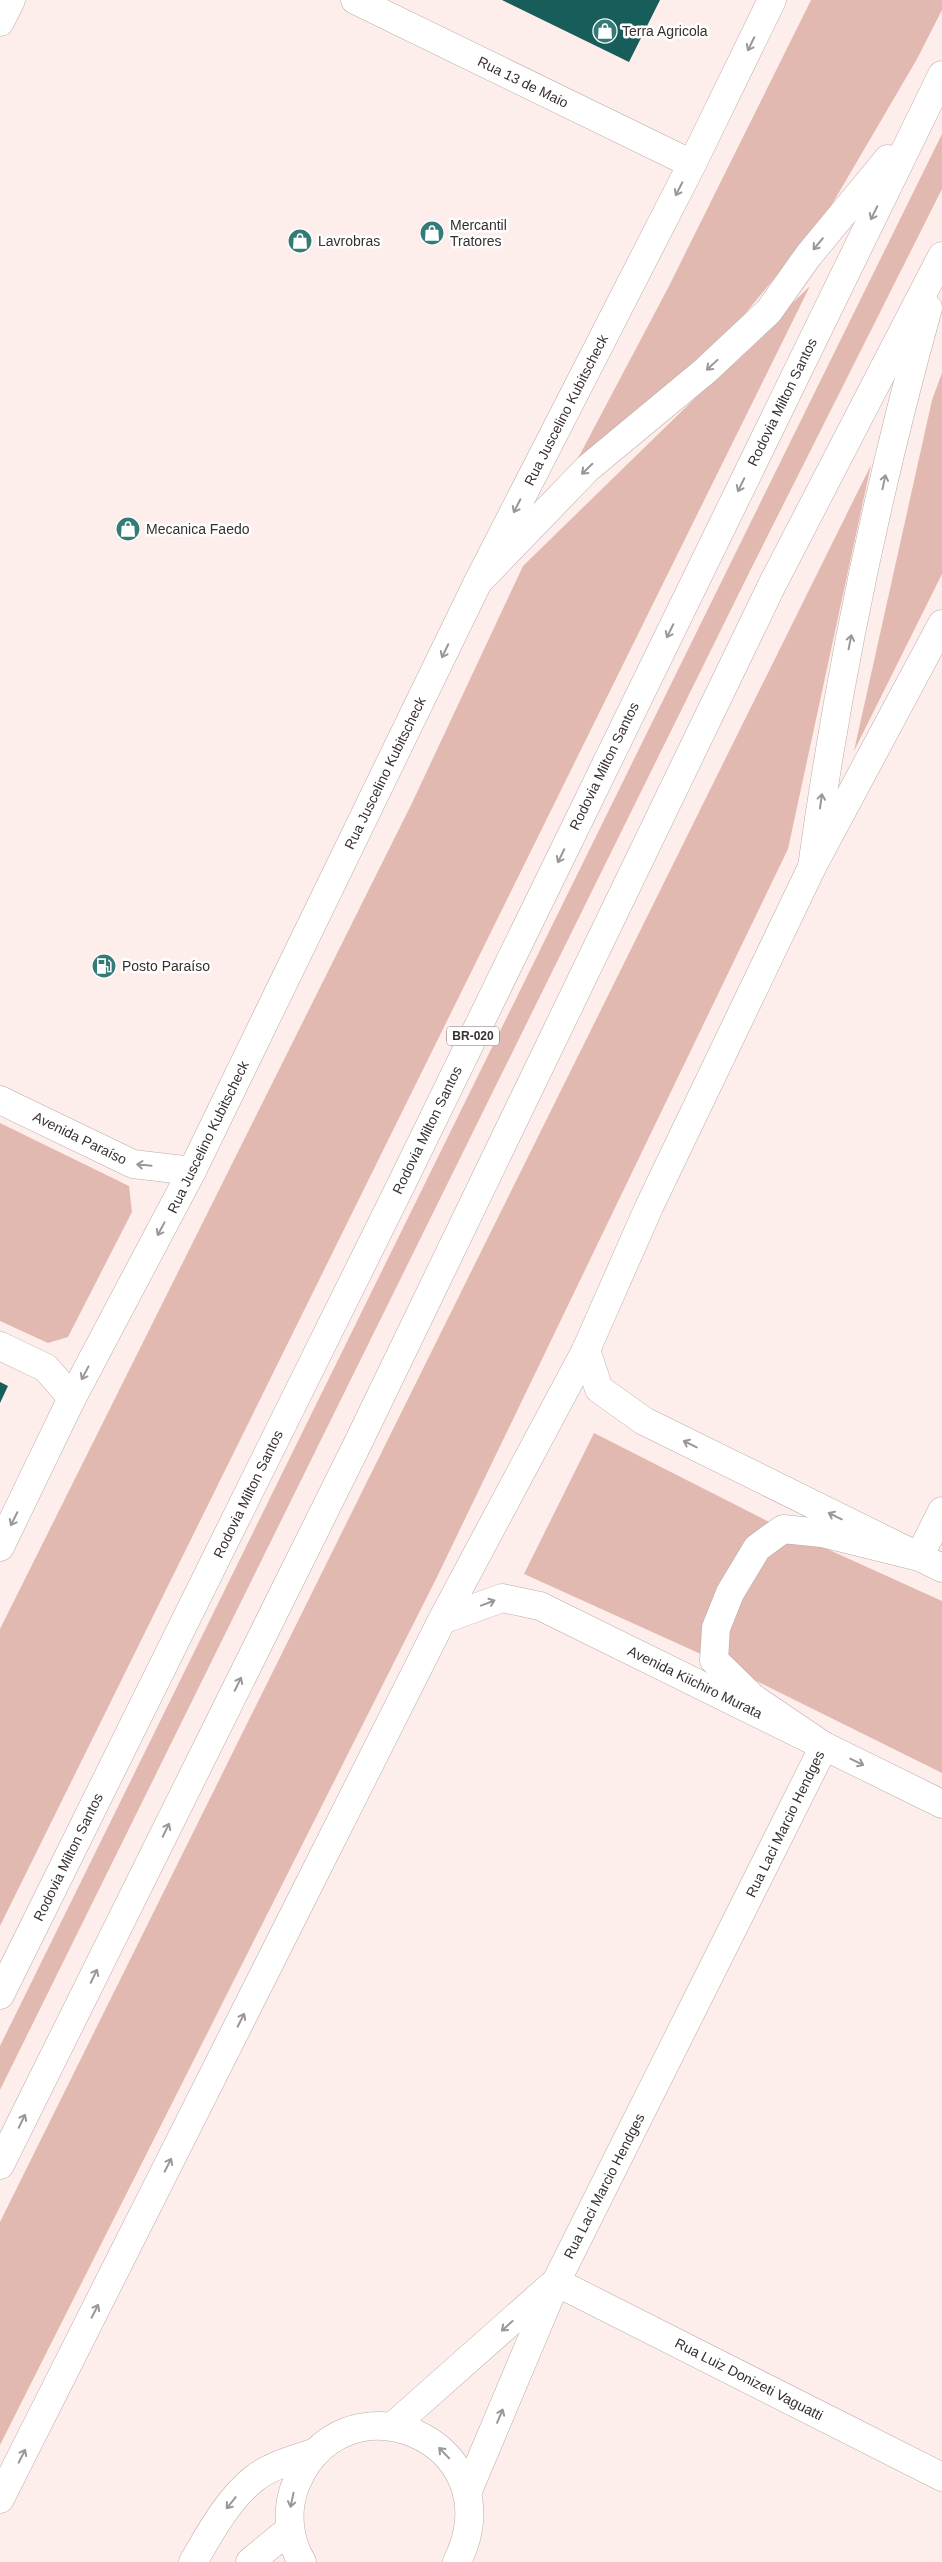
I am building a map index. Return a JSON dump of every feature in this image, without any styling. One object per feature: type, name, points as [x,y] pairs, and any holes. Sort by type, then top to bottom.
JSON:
[{"type":"main road","points":[[0,22],[11,0]]},
{"type":"main road","name":"Rua 13 de Maio","points":[[355,0],[692,164]]},
{"type":"main road","name":"Rua Juscelino Kubitscheck","points":[[0,1547],[72,1398],[192,1171],[478,582],[692,164],[772,0]]},
{"type":"main road","name":"Rodovia Milton Santos","points":[[0,1995],[400,1187],[942,75]]},
{"type":"main road","points":[[478,582],[588,468],[705,371],[769,312],[808,256],[916,125]]},
{"type":"main road","points":[[812,867],[826,765],[896,422],[942,258]]},
{"type":"main road","points":[[0,2165],[358,1443],[772,585],[942,258]]},
{"type":"main road","points":[[0,2499],[442,1620],[586,1350],[649,1207],[812,867],[942,624]]},
{"type":"main road","name":"Avenida Paraíso","points":[[0,1100],[133,1164],[192,1171]]},
{"type":"main road","points":[[0,1346],[46,1368],[72,1398]]},
{"type":"main road","points":[[586,1350],[599,1389],[644,1422],[930,1562],[942,1511]]},
{"type":"main road","name":"Rua Laci Marcio Hendges","points":[[467,2493],[556,2282],[824,1746],[753,1698],[714,1660],[716,1628],[730,1593],[757,1548],[784,1529],[822,1533],[930,1562]]},
{"type":"main road","name":"Avenida Kiichiro Murata","points":[[442,1620],[502,1598],[540,1606],[942,1804]]},
{"type":"main road","name":"Rua Laci Marcio Hendges","points":[[393,2426],[556,2282]]},
{"type":"main road","name":"Rua Luiz Donizeti Vaguatti","points":[[556,2282],[942,2477]]},
{"type":"main road","points":[[302,2562],[297,2554],[290,2529],[290,2501],[300,2474],[316,2452],[339,2435],[366,2427],[393,2426],[420,2434],[443,2451],[458,2470],[467,2493],[470,2518],[467,2542],[457,2562]]},
{"type":"main road","points":[[193,2562],[230,2502],[255,2477],[278,2465],[316,2452]]},
{"type":"main road","points":[[250,2562],[290,2529]]},
{"type":"shaded area","points":[[811,0],[942,0],[942,10],[917,59],[824,218],[726,337],[577,460],[668,288]]},
{"type":"shaded area","points":[[942,134],[942,189],[751,569],[0,2090],[0,2046]]},
{"type":"shaded area","points":[[810,286],[0,1926],[0,1629],[412,803],[523,566]]},
{"type":"shaded area","points":[[942,373],[942,574],[854,751],[932,400]]},
{"type":"shaded area","points":[[871,465],[788,849],[437,1577],[0,2445],[0,2222]]},
{"type":"shaded area","points":[[0,1123],[129,1186],[132,1212],[68,1337],[48,1343],[0,1321]]},
{"type":"shaded area","points":[[594,1433],[783,1529],[942,1601],[942,1773],[714,1660],[524,1574]]},
{"type":"building","name":"Terra Agricola","points":[[502,0],[660,0],[629,62]]},
{"type":"building","points":[[0,1382],[8,1386],[0,1403]]},
{"type":"place","name":"Terra Agricola","points":[[605,31]]},
{"type":"place","name":"Mercantil Tratores","points":[[432,233]]},
{"type":"place","name":"Lavrobras","points":[[300,241]]},
{"type":"place","name":"Mecanica Faedo","points":[[128,529]]},
{"type":"place","name":"Posto Paraíso","points":[[104,966]]}]
